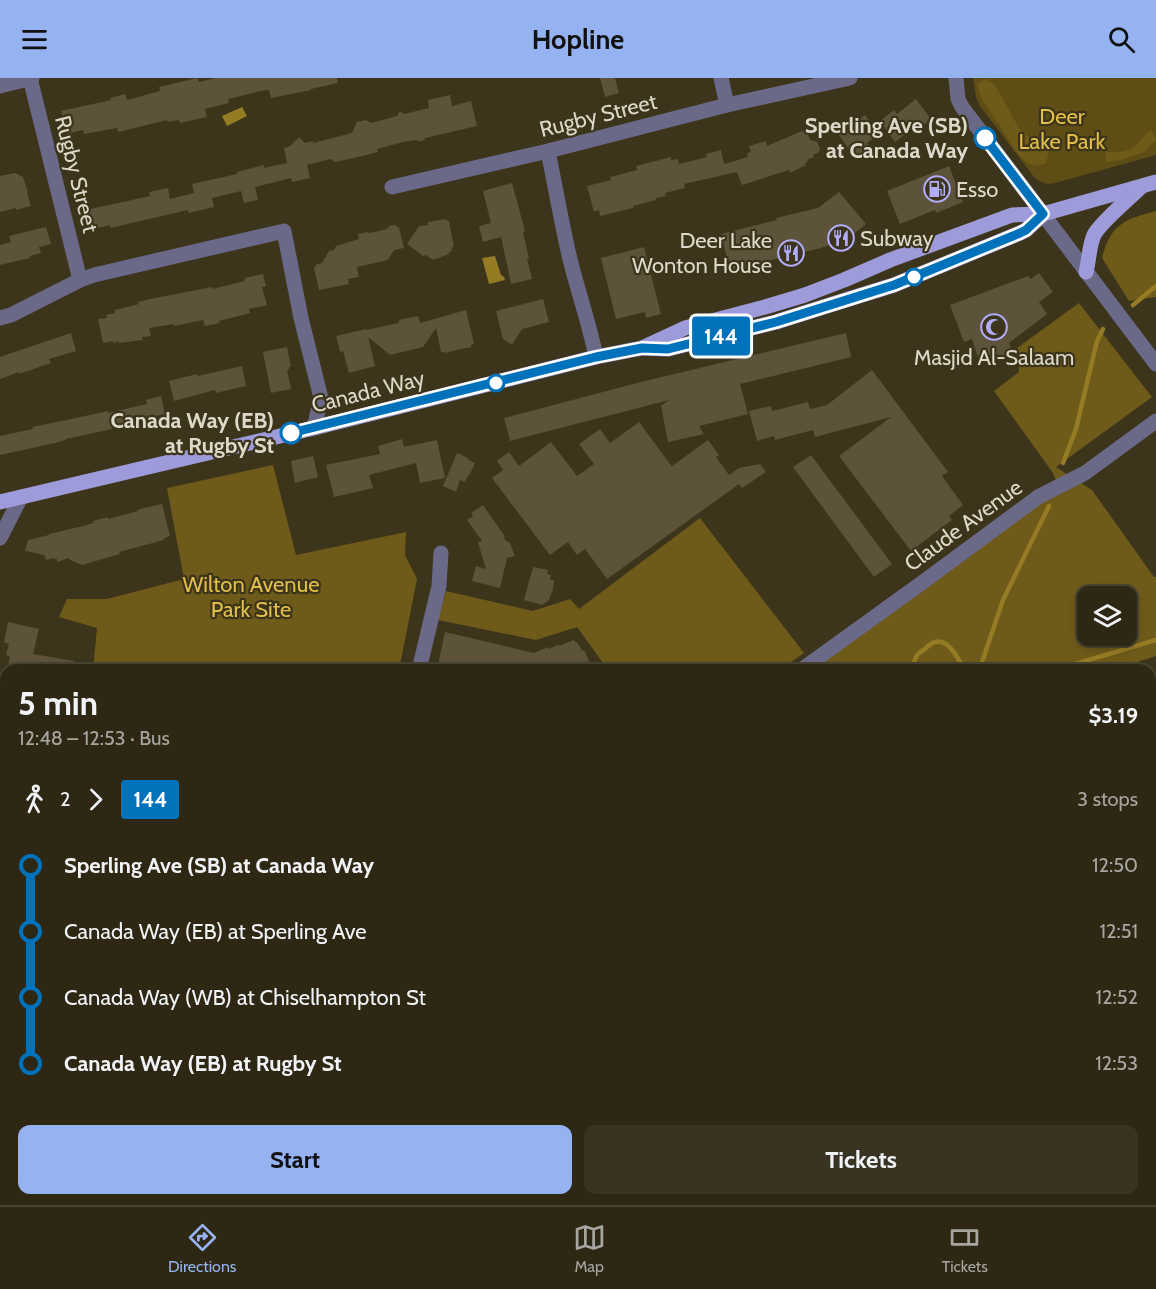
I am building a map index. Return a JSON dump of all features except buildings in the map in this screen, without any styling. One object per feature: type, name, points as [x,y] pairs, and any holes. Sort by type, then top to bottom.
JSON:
[{"type":"main road","name":"Canada Way","points":[[642,348],[685,328],[805,295],[890,260],[1012,215],[1043,214],[1149,184]]},
{"type":"main road","points":[[1086,272],[1094,234],[1101,225],[1149,184]]},
{"type":"main road","name":"Canada Way","points":[[0,502],[314,428],[596,357],[642,348],[668,349],[776,322],[894,285],[1026,230],[1043,214]]},
{"type":"street","points":[[0,86],[31,78]]},
{"type":"street","name":"Rugby Street","points":[[31,78],[80,280]]},
{"type":"street","points":[[721,78],[728,105]]},
{"type":"street","name":"Rugby Street","points":[[392,187],[548,151],[728,105],[850,78]]},
{"type":"street","points":[[956,78],[958,99],[963,107],[1156,364]]},
{"type":"street","points":[[548,151],[568,253],[591,331],[596,357]]},
{"type":"street","points":[[0,318],[27,308],[94,275],[284,231],[301,318],[321,398],[314,428]]},
{"type":"street","name":"Claude Avenue","points":[[809,664],[1038,497],[1085,473],[1156,421]]},
{"type":"street","points":[[0,538],[21,497]]},
{"type":"street","points":[[420,664],[439,586],[441,553]]},
{"type":"green space","name":"Deer Lake Park","points":[[973,78],[1156,78],[1156,155],[1055,183],[1041,182],[1034,177],[980,106]]},
{"type":"green space","points":[[985,79],[995,85],[1019,128],[1036,143],[1050,149],[1046,163],[1037,166],[1027,163],[1018,154],[982,99],[977,85]]},
{"type":"green space","points":[[1151,129],[1156,140],[1144,152],[1121,160],[1105,162],[1106,152],[1122,152],[1133,148]]},
{"type":"green space","points":[[1156,211],[1156,297],[1129,301],[1102,258],[1105,247],[1120,225],[1135,217]]},
{"type":"green space","points":[[1079,303],[1152,397],[1056,467],[1092,490],[1156,577],[1156,656],[1131,664],[819,664],[1059,488],[1053,473],[994,391],[1019,372],[1017,348]]},
{"type":"green space","name":"Wilton Avenue Park Site","points":[[273,465],[296,555],[406,532],[405,555],[417,579],[400,664],[94,664],[97,628],[59,617],[67,599],[107,599],[184,579],[167,488]]},
{"type":"green space","points":[[700,518],[804,653],[788,664],[604,664],[577,627],[536,640],[438,620],[446,591],[533,611],[570,599],[579,609]]},
{"type":"shaded area","points":[[242,107],[247,116],[227,126],[222,116]]},
{"type":"shaded area","points":[[495,256],[505,280],[489,284],[482,258]]},
{"type":"waterway","points":[[1133,305],[1156,286]]},
{"type":"waterway","points":[[1063,463],[1076,429],[1097,341],[1103,329]]},
{"type":"waterway","points":[[981,664],[1003,600],[1049,506]]},
{"type":"waterway","points":[[1075,664],[1156,640]]},
{"type":"waterway","points":[[913,664],[919,653],[933,643],[939,642],[950,647],[961,664]]},
{"type":"bus line","name":"144","points":[[291,433],[596,357],[642,348],[668,349],[776,322],[894,285],[1020,233],[1043,214],[985,138]]},
{"type":"place","name":"Sperling Ave (SB) at Canada Way","points":[[985,138]]},
{"type":"place","name":"Esso","points":[[937,189]]},
{"type":"place","name":"Subway","points":[[841,238]]},
{"type":"place","name":"Deer Lake Wonton House","points":[[791,253]]},
{"type":"place","name":"Masjid Al-Salaam","points":[[994,327]]},
{"type":"place","name":"Canada Way (EB) at Rugby St","points":[[291,433]]}]
